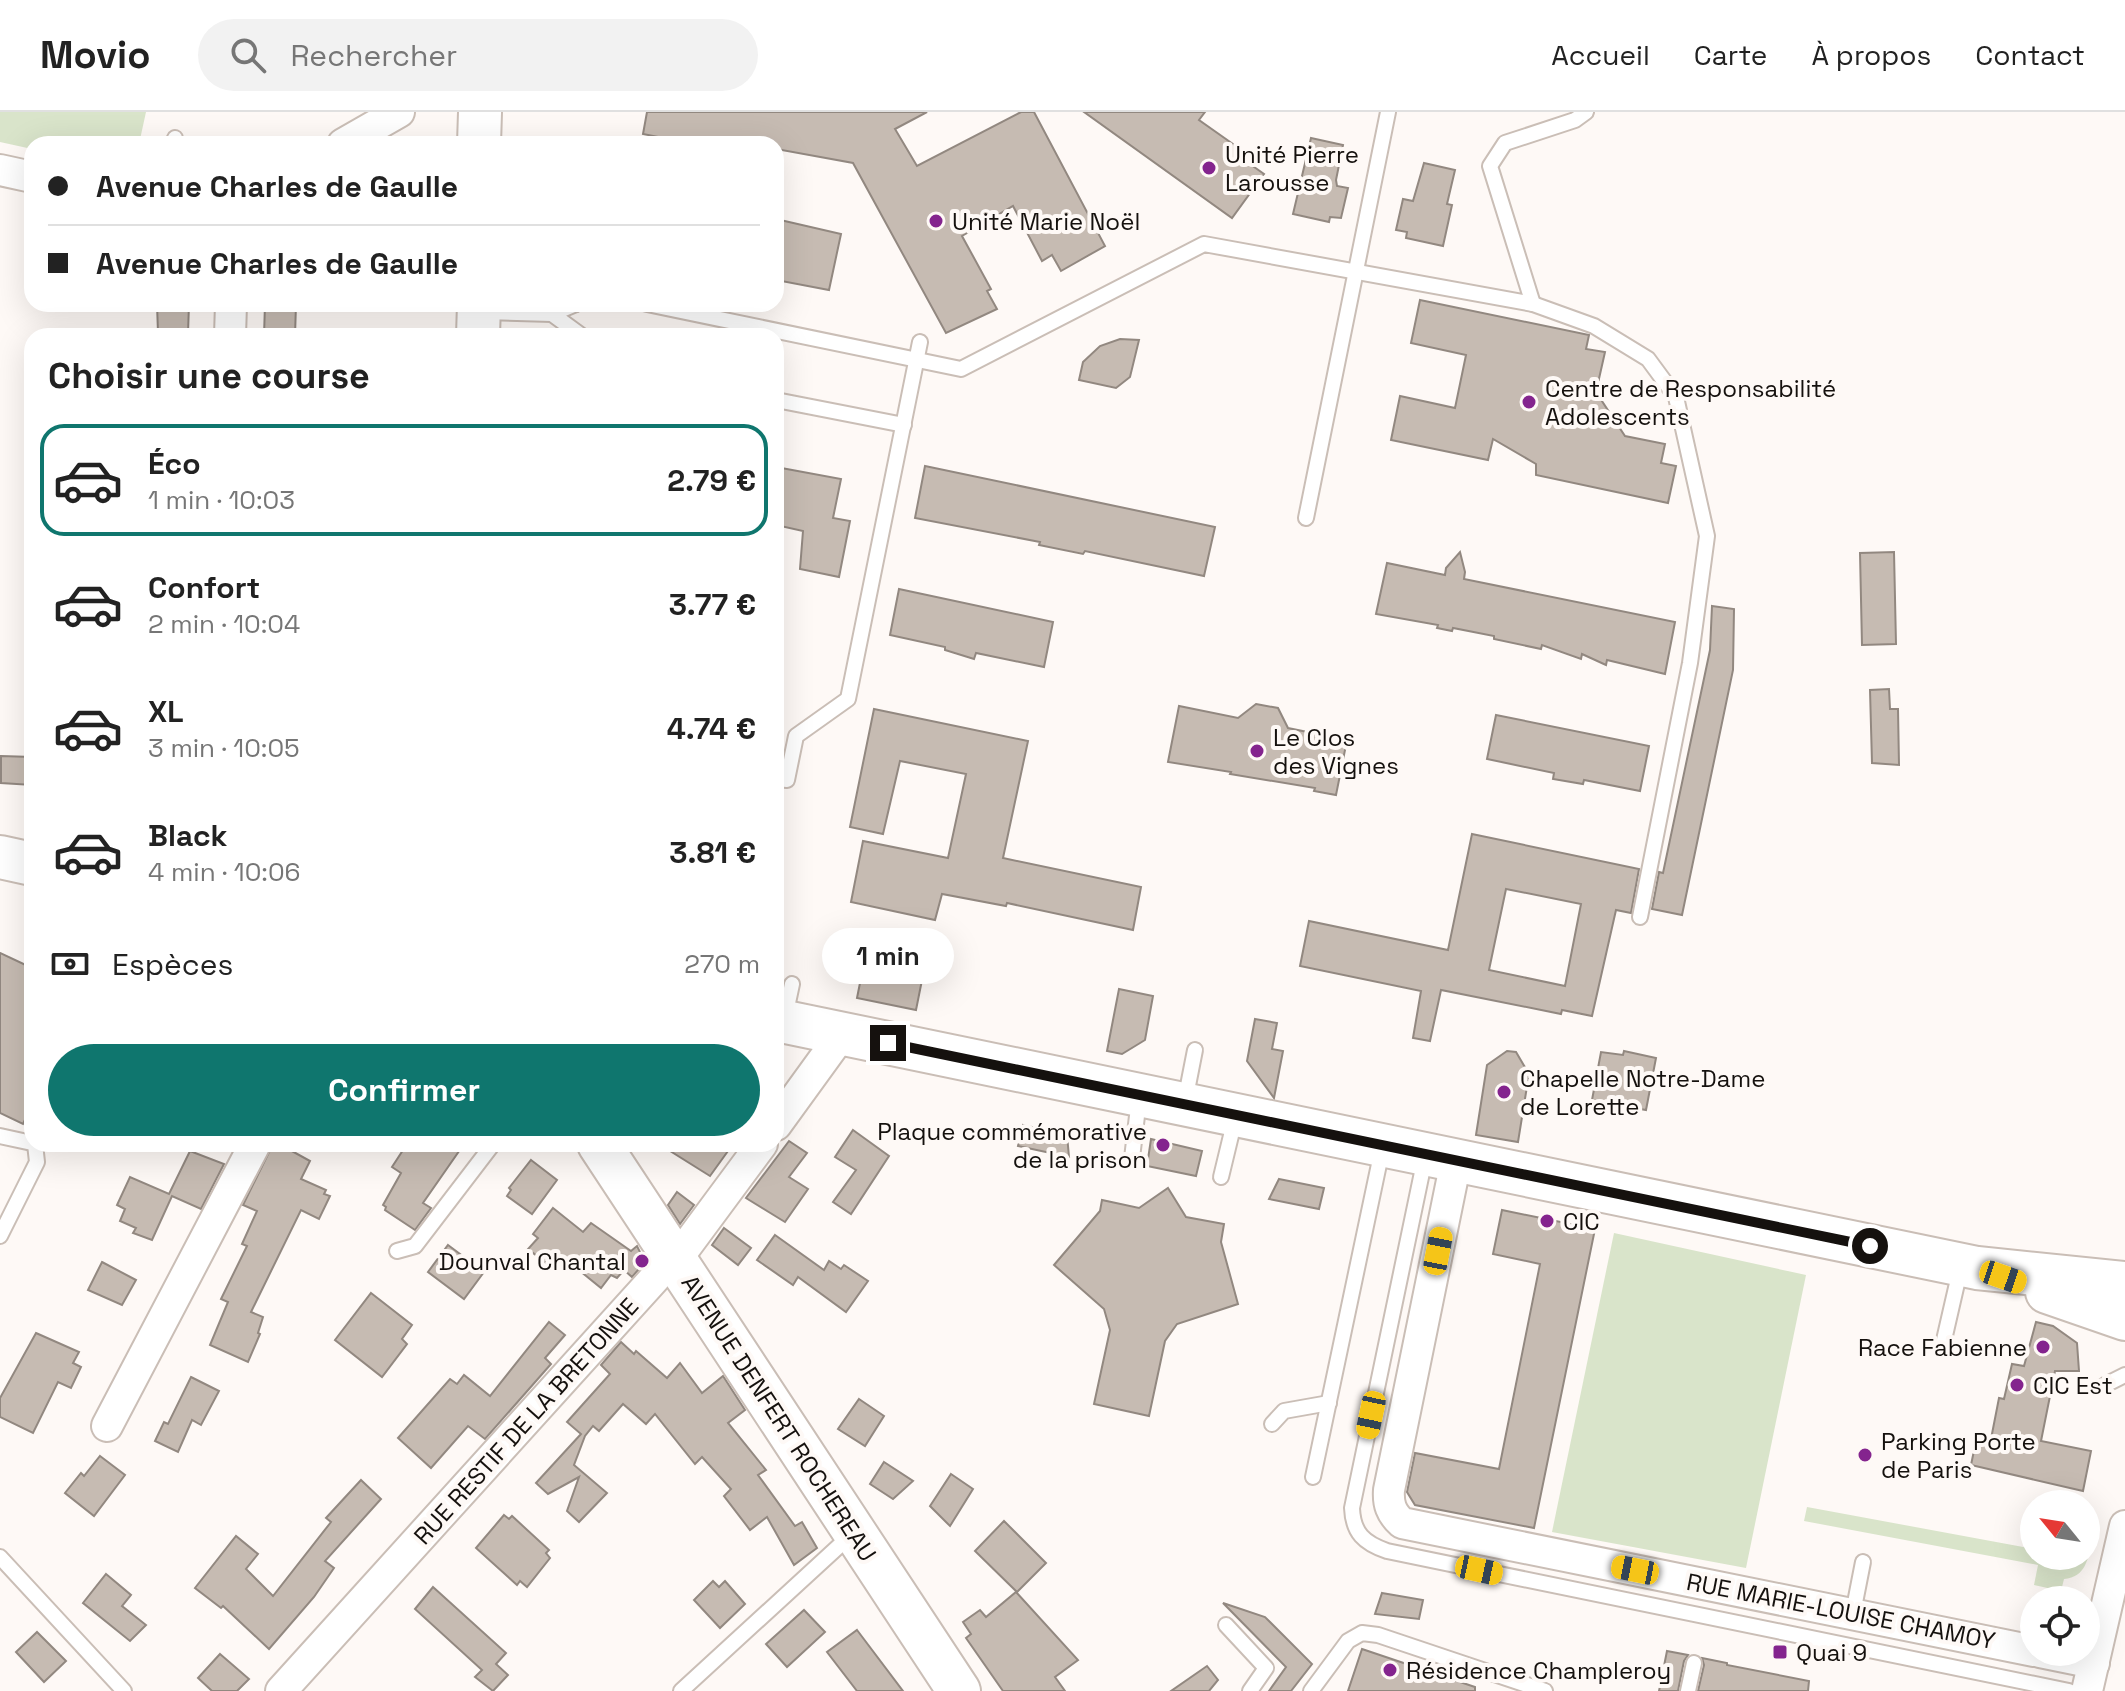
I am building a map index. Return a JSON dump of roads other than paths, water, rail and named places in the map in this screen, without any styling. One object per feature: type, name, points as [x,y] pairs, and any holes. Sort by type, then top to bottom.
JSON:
[{"type":"main road","points":[[479,136],[480,112]]},
{"type":"main road","points":[[0,857],[24,862]]},
{"type":"main road","points":[[784,1009],[842,1034],[1969,1266],[2125,1283]]},
{"type":"main road","name":"AVENUE DENFERT ROCHEREAU","points":[[604,1152],[959,1691]]},
{"type":"main road","points":[[1969,1266],[2125,1319]]},
{"type":"street","points":[[357,136],[399,112]]},
{"type":"street","points":[[0,170],[24,175]]},
{"type":"street","points":[[784,1109],[842,1034]]},
{"type":"street","points":[[107,1426],[251,1152]]},
{"type":"street","name":"RUE RESTIF DE LA BRETONNE","points":[[281,1691],[685,1248],[756,1152]]},
{"type":"street","name":"RUE MARIE-LOUISE CHAMOY","points":[[1451,1160],[1389,1490],[1393,1515],[1402,1523],[2020,1648]]},
{"type":"street","points":[[2068,1666],[2090,1677],[2125,1526]]},
{"type":"lane","points":[[1306,518],[1388,112]]},
{"type":"lane","points":[[1533,304],[1490,166],[1505,143],[1575,120],[1586,112]]},
{"type":"lane","points":[[784,332],[961,369],[1204,244],[1533,304],[1594,326],[1648,359],[1676,397],[1707,536],[1690,663],[1640,917]]},
{"type":"lane","points":[[479,317],[557,312]]},
{"type":"lane","points":[[686,312],[763,328]]},
{"type":"lane","points":[[552,314],[571,328]]},
{"type":"lane","points":[[784,780],[787,780],[796,736],[848,699],[920,342]]},
{"type":"lane","points":[[784,402],[904,425]]},
{"type":"lane","points":[[1184,1104],[1195,1050]]},
{"type":"lane","points":[[1132,1158],[1139,1095]]},
{"type":"lane","points":[[1221,1177],[1236,1115]]},
{"type":"lane","points":[[0,1136],[24,1142]]},
{"type":"lane","points":[[1313,1477],[1383,1145]]},
{"type":"lane","points":[[0,1236],[37,1162],[35,1152]]},
{"type":"lane","points":[[397,1251],[415,1246],[487,1152]]},
{"type":"lane","points":[[1451,1160],[1352,1508],[1353,1524],[1360,1538],[1387,1551],[2069,1691]]},
{"type":"lane","points":[[1944,1340],[1969,1266]]},
{"type":"lane","points":[[2105,1385],[2125,1375]]},
{"type":"lane","points":[[1272,1424],[1284,1411],[1329,1403]]},
{"type":"lane","points":[[681,1691],[854,1532]]},
{"type":"lane","points":[[0,1557],[124,1691]]},
{"type":"lane","points":[[1853,1613],[1863,1562]]},
{"type":"lane","points":[[1226,1625],[1266,1668],[1250,1691]]},
{"type":"lane","points":[[1311,1691],[1348,1641],[1362,1633],[1378,1635],[1545,1691]]},
{"type":"lane","points":[[1688,1691],[1694,1663]]},
{"type":"place","name":"Unité Pierre Larousse","points":[[1209,168]]},
{"type":"place","name":"Unité Marie Noël","points":[[936,221]]},
{"type":"place","name":"Centre de Responsabilité Adolescents","points":[[1529,402]]},
{"type":"place","name":"Le Clos des Vignes","points":[[1257,751]]},
{"type":"place","name":"Chapelle Notre-Dame de Lorette","points":[[1504,1092]]},
{"type":"place","name":"Plaque commémorative de la prison","points":[[1163,1145]]},
{"type":"place","name":"CIC","points":[[1547,1221]]},
{"type":"place","name":"Dounval Chantal","points":[[642,1261]]},
{"type":"place","name":"Race Fabienne","points":[[2043,1347]]},
{"type":"place","name":"CIC Est","points":[[2017,1385]]},
{"type":"place","name":"Parking Porte de Paris","points":[[1865,1455]]},
{"type":"place","name":"Quai 9","points":[[1780,1652]]},
{"type":"place","name":"Résidence Champleroy","points":[[1390,1670]]}]
